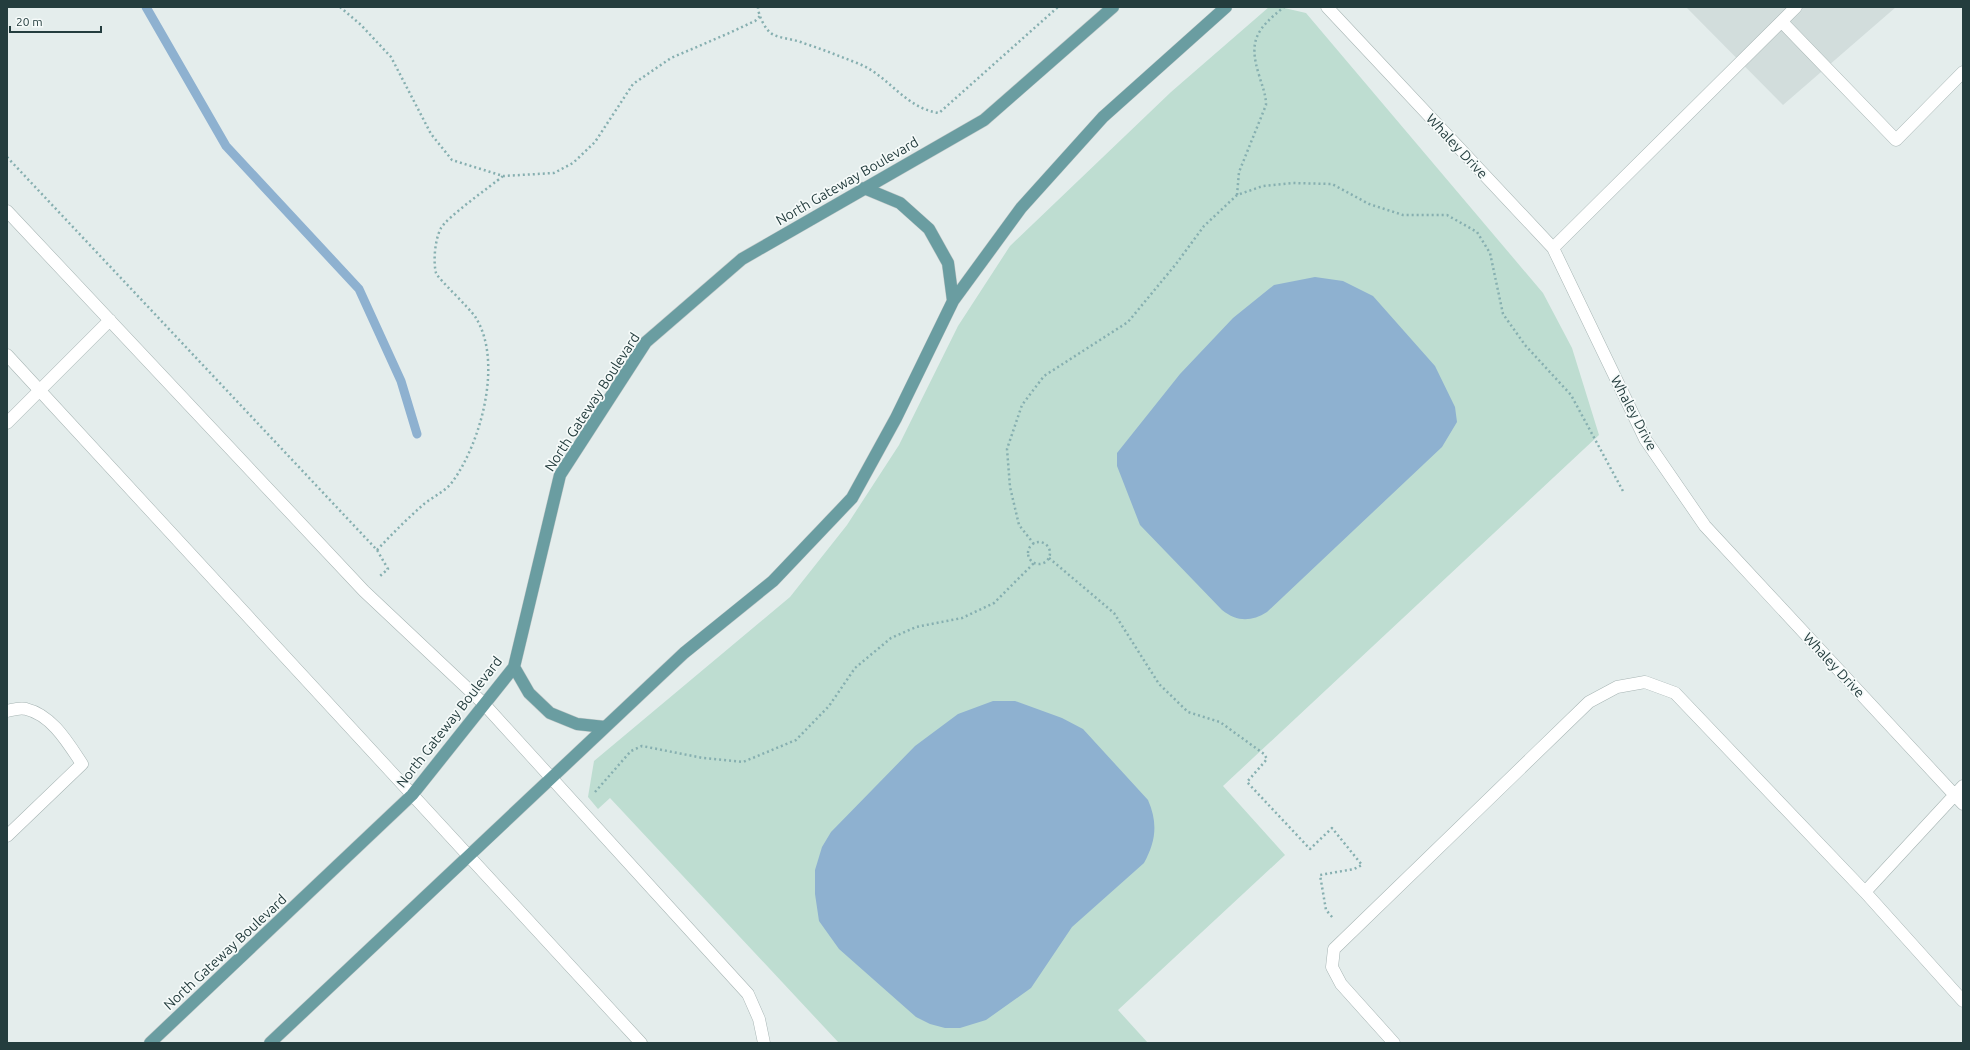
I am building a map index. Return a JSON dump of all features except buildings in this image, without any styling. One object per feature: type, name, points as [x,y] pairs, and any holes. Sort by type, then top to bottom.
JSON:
[{"type":"main road","name":"North Gateway Boulevard","points":[[150,1043],[412,795],[514,667],[560,475],[646,342],[742,259],[984,120],[1113,7]]},
{"type":"main road","points":[[270,1043],[684,653],[773,581],[852,498],[896,418],[953,301],[1021,208],[1103,117],[1226,7]]},
{"type":"main road","points":[[864,188],[900,203],[929,229],[948,263],[953,301]]},
{"type":"main road","points":[[514,667],[529,693],[550,713],[577,724],[605,727]]},
{"type":"street","name":"Whaley Drive","points":[[1327,7],[1553,248],[1645,439],[1705,526],[1963,804]]},
{"type":"street","points":[[1553,248],[1796,7]]},
{"type":"street","points":[[1782,22],[1896,140],[1963,72]]},
{"type":"street","points":[[7,211],[364,591],[484,704],[748,994],[760,1019],[764,1043]]},
{"type":"street","points":[[7,423],[41,391],[110,320]]},
{"type":"street","points":[[7,355],[641,1043]]},
{"type":"street","points":[[1394,1043],[1341,984],[1332,967],[1334,948],[1589,702],[1617,687],[1645,682],[1675,693],[1865,892],[1963,1001]]},
{"type":"street","points":[[7,710],[25,708],[44,717],[66,740],[82,764],[7,836]]},
{"type":"street","points":[[1865,892],[1953,794],[1963,786]]},
{"type":"path","points":[[340,7],[362,25],[391,57],[431,134],[452,160],[503,176],[554,173],[573,163],[595,142],[633,84],[671,58],[755,21],[760,16]]},
{"type":"path","points":[[758,7],[764,24],[773,35],[802,42],[868,67],[891,84],[910,103],[925,111],[938,113],[1058,7]]},
{"type":"path","points":[[1237,195],[1239,172],[1266,105],[1266,97],[1258,75],[1254,45],[1262,26],[1284,7]]},
{"type":"path","points":[[7,157],[377,550],[388,569],[364,591]]},
{"type":"path","points":[[377,550],[410,516],[452,482],[463,464],[476,434],[487,395],[489,357],[483,335],[476,318],[436,274],[435,256],[441,228],[450,218],[503,176]]},
{"type":"path","points":[[1034,544],[1019,525],[1010,487],[1007,449],[1022,405],[1044,376],[1128,322],[1176,264],[1204,226],[1237,195],[1270,186],[1292,183],[1332,184],[1370,204],[1403,215],[1447,215],[1477,232],[1490,253],[1503,314],[1525,345],[1571,395],[1624,493]]},
{"type":"path","points":[[1044,543],[1050,553],[1049,558],[1040,564],[1034,563],[1028,554],[1030,548],[1034,544],[1044,543]]},
{"type":"path","points":[[1049,558],[1114,613],[1159,684],[1188,712],[1220,722],[1264,754],[1267,759],[1247,782],[1310,849],[1332,828],[1362,865],[1354,869],[1320,875],[1326,910],[1349,935]]},
{"type":"path","points":[[571,800],[582,793],[596,792],[631,751],[642,746],[703,758],[743,762],[796,740],[829,706],[855,668],[892,638],[916,627],[962,618],[994,603],[1034,563]]},
{"type":"shaded area","points":[[1686,7],[1896,7],[1783,105]]},
{"type":"green space","points":[[1269,7],[1280,7],[1306,13],[1543,293],[1572,348],[1599,435],[1223,786],[1285,855],[1118,1010],[1148,1043],[839,1043],[610,798],[598,809],[588,797],[594,761],[790,597],[847,525],[899,445],[958,326],[1010,246],[1171,92]]},
{"type":"water","points":[[1315,277],[1343,281],[1373,296],[1435,366],[1455,407],[1457,422],[1442,447],[1267,612],[1255,618],[1239,619],[1222,610],[1140,525],[1117,466],[1117,453],[1180,374],[1233,318],[1274,285]]},
{"type":"water","points":[[993,701],[1015,701],[1062,718],[1083,729],[1148,800],[1153,816],[1153,839],[1144,863],[1072,927],[1031,988],[986,1020],[960,1028],[945,1028],[930,1024],[916,1017],[839,949],[819,921],[815,894],[815,870],[822,847],[831,832],[915,746],[958,714]]},
{"type":"waterway","points":[[146,7],[226,146],[359,289],[401,381],[417,434]]}]
